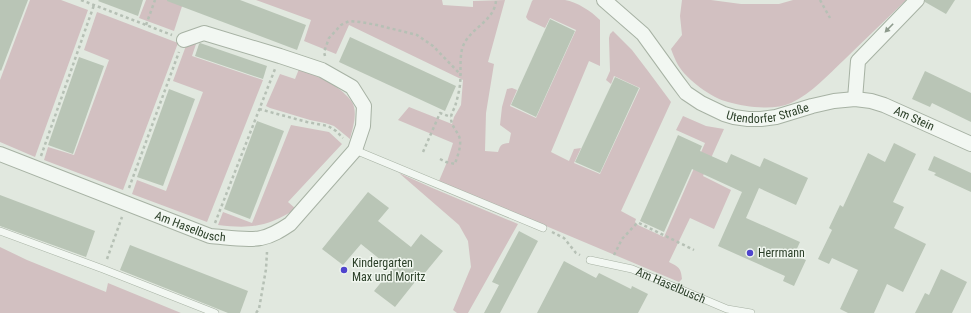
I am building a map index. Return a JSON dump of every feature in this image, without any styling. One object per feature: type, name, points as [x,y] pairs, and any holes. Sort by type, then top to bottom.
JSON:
[{"type":"street","name":"Utendorfer Straße","points":[[604,0],[643,34],[686,93],[701,103],[724,114],[748,119],[761,119],[776,117],[812,106],[855,99]]},
{"type":"street","points":[[855,99],[858,61],[917,0]]},
{"type":"street","name":"Am Haselbusch","points":[[0,154],[210,236],[261,238],[276,233],[290,224],[355,150],[363,126],[364,106],[352,87],[322,70],[204,33],[184,40]]},
{"type":"street","name":"Am Stein","points":[[855,99],[871,101],[884,106],[971,144]]},
{"type":"lane","points":[[355,150],[543,228]]},
{"type":"lane","points":[[0,231],[215,313]]},
{"type":"lane","name":"Am Haselbusch","points":[[590,260],[632,269],[727,309],[751,313]]},
{"type":"path","points":[[80,0],[184,40],[125,203],[103,269]]},
{"type":"path","points":[[146,25],[155,0]]},
{"type":"path","points":[[440,159],[455,164],[460,140],[452,124],[451,116],[459,92],[463,47],[472,33],[493,13],[496,0]]},
{"type":"path","points":[[820,0],[830,18]]},
{"type":"path","points":[[37,168],[94,5]]},
{"type":"path","points":[[328,74],[324,52],[329,38],[341,25],[349,21],[377,25],[417,35],[433,46],[461,75]]},
{"type":"path","points":[[210,236],[280,56]]},
{"type":"path","points":[[259,109],[328,126],[336,131],[355,150]]},
{"type":"path","points":[[423,152],[440,113],[451,116]]},
{"type":"path","points":[[609,264],[622,239],[638,223],[694,250]]},
{"type":"path","points":[[543,228],[564,238],[576,253],[590,260]]},
{"type":"path","points":[[256,313],[259,309],[266,268],[269,235]]},
{"type":"shaded area","points":[[30,0],[61,0],[88,10],[35,157],[0,142],[0,80]]},
{"type":"shaded area","points":[[146,0],[184,0],[174,31],[139,18]]},
{"type":"shaded area","points":[[256,0],[442,0],[443,5],[473,7],[473,1],[505,0],[488,62],[494,64],[486,113],[485,151],[498,152],[502,145],[509,143],[511,133],[500,125],[502,107],[507,89],[512,88],[517,90],[510,106],[536,118],[576,30],[550,18],[545,28],[528,20],[526,17],[532,1],[565,0],[579,5],[600,20],[600,66],[589,61],[551,152],[569,161],[574,149],[581,148],[574,163],[600,174],[640,88],[614,76],[611,84],[606,80],[610,71],[609,38],[613,31],[632,50],[671,102],[621,211],[636,219],[635,222],[638,225],[664,237],[705,143],[676,130],[683,116],[706,126],[724,129],[703,176],[731,190],[714,229],[690,218],[669,262],[677,267],[681,272],[682,279],[679,282],[439,181],[453,143],[398,120],[409,107],[452,124],[461,105],[463,80],[349,25],[336,54],[304,41],[311,20]]},
{"type":"shaded area","points":[[682,0],[711,0],[741,4],[779,4],[793,0],[906,0],[813,89],[791,103],[768,108],[728,102],[715,97],[700,88],[682,71],[671,49],[682,35],[680,16]]},
{"type":"shaded area","points":[[97,12],[178,43],[123,190],[44,160],[48,147],[74,155],[109,60],[84,50]]},
{"type":"shaded area","points":[[197,41],[192,56],[263,80],[207,222],[132,194],[137,180],[166,191],[203,92],[173,81],[187,43]]},
{"type":"shaded area","points":[[299,69],[332,84],[352,101],[355,115],[350,139],[334,126],[266,106],[280,74],[295,79]]},
{"type":"shaded area","points":[[291,125],[329,132],[342,144],[288,202],[296,209],[276,220],[258,225],[240,227],[218,225],[223,212],[252,223]]},
{"type":"shaded area","points":[[399,173],[518,224],[468,313],[457,313],[453,310],[471,267],[468,241],[459,225]]},
{"type":"shaded area","points":[[0,247],[27,260],[106,292],[108,283],[181,313],[0,313]]},
{"type":"building","points":[[0,0],[28,0],[1,71],[0,70]]},
{"type":"building","points":[[143,0],[138,16],[98,1]]},
{"type":"building","points":[[167,0],[240,0],[306,25],[297,50]]},
{"type":"building","points":[[925,0],[955,0],[946,14],[925,2]]},
{"type":"building","points":[[550,19],[575,31],[536,117],[511,105]]},
{"type":"building","points":[[350,37],[456,86],[445,111],[339,62]]},
{"type":"building","points":[[200,43],[267,66],[263,79],[195,56]]},
{"type":"building","points":[[79,57],[104,66],[73,154],[48,145]]},
{"type":"building","points":[[925,71],[971,93],[971,122],[932,103],[930,107],[912,99]]},
{"type":"building","points":[[615,77],[639,88],[600,173],[575,162]]},
{"type":"building","points":[[169,89],[195,99],[163,186],[137,177]]},
{"type":"building","points":[[257,121],[284,131],[250,219],[224,209]]},
{"type":"building","points":[[678,135],[702,146],[700,151],[727,163],[731,154],[760,167],[764,158],[808,178],[796,205],[759,188],[746,218],[800,242],[794,255],[806,260],[794,286],[783,281],[785,276],[718,246],[742,192],[692,169],[664,232],[640,221]]},
{"type":"building","points":[[894,143],[916,154],[893,202],[904,207],[894,228],[926,244],[903,292],[887,284],[874,313],[848,313],[840,309],[858,270],[832,258],[829,264],[818,259],[832,230],[829,228],[840,205],[843,207],[868,153],[885,162]]},
{"type":"building","points":[[934,156],[971,173],[971,192],[934,175],[936,173],[928,170]]},
{"type":"building","points":[[368,192],[389,208],[378,221],[411,247],[421,234],[443,251],[424,274],[422,273],[395,307],[374,291],[392,269],[361,244],[343,265],[322,249]]},
{"type":"building","points":[[0,195],[95,231],[86,257],[0,226]]},
{"type":"building","points":[[519,231],[538,241],[500,313],[484,313],[499,285],[492,282]]},
{"type":"building","points":[[130,245],[248,291],[240,313],[228,313],[120,270]]},
{"type":"building","points":[[564,261],[596,278],[599,273],[631,289],[632,286],[648,294],[638,313],[537,313]]},
{"type":"building","points":[[941,269],[967,282],[952,313],[915,313],[925,293],[929,295]]},
{"type":"place","name":"Herrmann","points":[[750,253]]},
{"type":"place","name":"Kindergarten Max und Moritz","points":[[344,270]]}]
